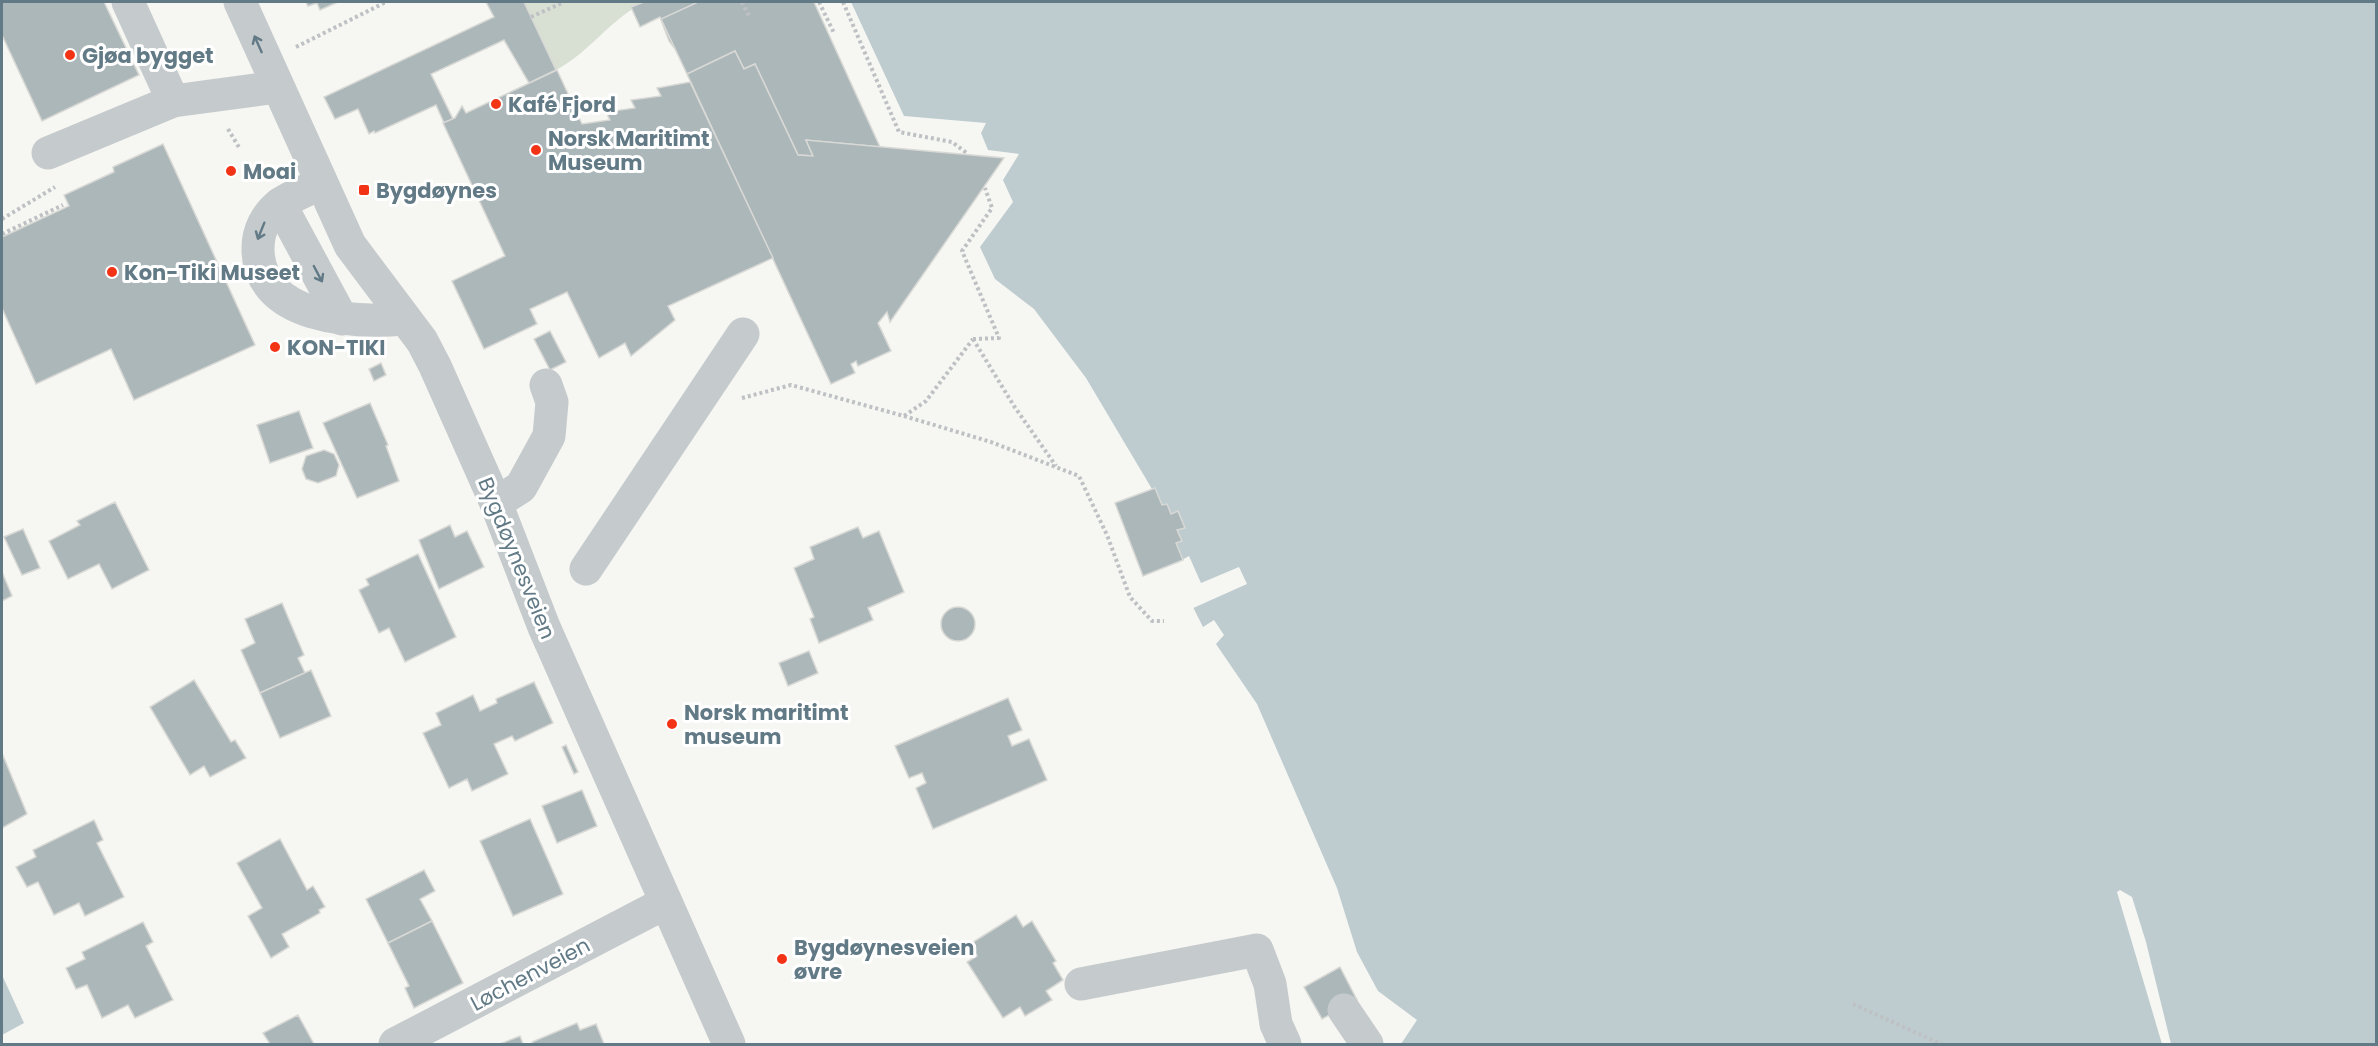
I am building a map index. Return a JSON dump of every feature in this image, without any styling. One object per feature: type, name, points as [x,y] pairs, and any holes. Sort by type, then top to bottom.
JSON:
[{"type":"street","points":[[128,2],[173,100]]},
{"type":"street","name":"Bygdøynesveien","points":[[240,2],[321,183],[356,254],[422,341],[435,366],[496,503],[544,627],[729,1044]]},
{"type":"street","points":[[48,153],[173,100],[277,87]]},
{"type":"street","points":[[321,183],[280,204],[267,218],[258,236],[258,260],[264,277],[276,293],[296,305],[342,319],[375,321],[405,319]]},
{"type":"street","points":[[280,204],[342,319]]},
{"type":"street","points":[[586,569],[743,334]]},
{"type":"street","points":[[496,503],[521,487],[546,443],[553,416],[552,402],[546,385]]},
{"type":"street","name":"Løchenveien","points":[[395,1044],[665,903]]},
{"type":"street","points":[[1081,984],[1257,950],[1270,984],[1276,1024],[1285,1044]]},
{"type":"street","points":[[1344,1010],[1367,1044]]},
{"type":"path","points":[[296,48],[386,2]]},
{"type":"path","points":[[531,17],[564,2]]},
{"type":"path","points":[[742,2],[749,16]]},
{"type":"path","points":[[819,2],[834,33]]},
{"type":"path","points":[[843,2],[899,132],[952,142],[968,154]]},
{"type":"path","points":[[972,339],[999,338],[962,251],[992,208],[985,188]]},
{"type":"path","points":[[2,234],[63,205]]},
{"type":"path","points":[[904,416],[926,401],[972,339]]},
{"type":"path","points":[[972,339],[1014,406],[1056,466],[1065,473],[1079,476],[1107,535],[1130,597],[1152,621],[1164,621]]},
{"type":"path","points":[[706,389],[744,398],[791,385],[991,442],[1056,466]]},
{"type":"path","points":[[1853,1004],[1941,1044]]},
{"type":"shaded area","points":[[524,2],[645,2],[621,17],[568,63],[556,70]]},
{"type":"shaded area","points":[[851,2],[2376,2],[2376,1044],[2171,1044],[2146,942],[2132,897],[2120,890],[2117,892],[2162,1044],[1401,1044],[1417,1020],[1378,991],[1357,952],[1337,888],[1257,704],[1216,644],[1224,635],[1214,620],[1203,627],[1188,597],[1183,560],[1176,543],[1181,541],[1177,530],[1185,527],[1179,512],[1171,514],[1162,505],[1155,488],[1152,489],[1086,378],[1034,309],[995,279],[980,247],[1013,202],[1003,180],[1019,154],[988,150],[981,133],[986,123],[904,116]]},
{"type":"shaded area","points":[[2,975],[24,1023],[2,1035]]},
{"type":"pier","points":[[1189,556],[1201,583],[1239,567],[1247,584],[1191,609],[1185,597],[1180,561]]},
{"type":"building","name":"Gjøa bygget","points":[[2,2],[104,2],[139,75],[42,121],[2,35]]},
{"type":"building","points":[[306,2],[338,2],[320,10],[317,3],[308,6]]},
{"type":"building","points":[[486,2],[524,2],[556,70],[529,83],[504,40],[431,74],[453,119],[444,123],[436,105],[369,134],[358,109],[335,119],[324,97],[494,17]]},
{"type":"building","points":[[644,2],[727,2],[736,21],[676,50],[669,41],[660,17],[640,27],[631,7]]},
{"type":"building","points":[[698,2],[814,2],[880,147],[806,140],[813,156],[798,155],[755,64],[744,69],[735,51],[687,74],[661,19]]},
{"type":"building","points":[[735,51],[744,69],[755,64],[798,155],[813,156],[806,140],[1004,158],[890,322],[887,312],[878,323],[891,351],[858,366],[856,361],[851,364],[855,373],[831,384],[687,74]]},
{"type":"building","points":[[557,70],[582,124],[610,120],[606,112],[635,108],[631,100],[661,96],[657,88],[690,82],[773,258],[668,306],[675,320],[631,356],[625,343],[599,358],[567,292],[530,309],[537,324],[484,349],[452,281],[505,256],[443,123],[455,118],[462,106],[466,113]]},
{"type":"building","name":"Kon-Tiki Museet","points":[[163,144],[255,345],[134,400],[111,349],[36,384],[2,308],[2,237],[69,206],[64,195],[114,172],[113,167]]},
{"type":"building","points":[[550,331],[566,362],[550,370],[534,339]]},
{"type":"building","points":[[381,363],[386,375],[374,381],[369,369]]},
{"type":"building","points":[[370,403],[388,445],[386,446],[399,481],[357,498],[323,423]]},
{"type":"building","points":[[299,411],[313,448],[270,463],[257,425]]},
{"type":"building","points":[[324,450],[334,454],[339,465],[336,476],[318,483],[306,479],[302,469],[306,456]]},
{"type":"building","points":[[1155,488],[1162,505],[1167,504],[1171,514],[1178,511],[1185,528],[1177,530],[1182,541],[1176,543],[1183,560],[1143,576],[1115,503]]},
{"type":"building","points":[[115,502],[149,570],[112,589],[99,564],[68,579],[49,541],[80,525],[77,521]]},
{"type":"building","points":[[450,525],[455,537],[467,531],[484,567],[439,589],[419,540]]},
{"type":"building","points":[[858,527],[863,538],[879,531],[904,592],[868,608],[873,620],[819,643],[810,619],[814,617],[794,568],[814,559],[810,547]]},
{"type":"building","points":[[23,529],[40,568],[22,575],[4,537]]},
{"type":"building","points":[[418,554],[456,637],[405,662],[389,628],[379,633],[359,590],[369,585],[366,579]]},
{"type":"building","points":[[2,572],[12,596],[2,601]]},
{"type":"building","points":[[282,603],[304,655],[298,658],[305,673],[260,693],[241,650],[255,643],[245,619]]},
{"type":"building","points":[[958,607],[970,612],[975,624],[970,636],[958,641],[946,636],[941,624],[946,612]]},
{"type":"building","points":[[809,651],[818,673],[788,686],[779,663]]},
{"type":"building","points":[[311,670],[331,716],[280,738],[260,693]]},
{"type":"building","points":[[194,680],[231,742],[235,740],[246,758],[210,777],[204,766],[190,775],[150,707]]},
{"type":"building","points":[[534,682],[553,723],[515,741],[512,736],[494,744],[508,774],[472,791],[467,779],[449,788],[423,733],[441,725],[436,713],[473,695],[480,711],[497,703],[496,699]]},
{"type":"building","points":[[1008,698],[1022,730],[1008,736],[1012,746],[1029,739],[1047,780],[933,829],[916,788],[926,783],[922,773],[909,778],[895,746]]},
{"type":"building","points":[[566,745],[578,772],[574,774],[562,747]]},
{"type":"building","points":[[2,753],[27,814],[2,828]]},
{"type":"building","points":[[582,790],[597,826],[557,843],[542,806]]},
{"type":"building","points":[[530,819],[563,894],[513,916],[480,841]]},
{"type":"building","points":[[94,820],[103,840],[97,843],[124,897],[85,916],[79,903],[54,915],[38,882],[27,887],[16,867],[36,857],[33,850]]},
{"type":"building","points":[[280,839],[307,890],[313,886],[325,907],[319,910],[320,913],[282,934],[289,947],[271,958],[248,916],[262,908],[237,863]]},
{"type":"building","points":[[424,870],[435,891],[420,899],[432,921],[388,943],[366,899]]},
{"type":"building","points":[[1016,915],[1023,927],[1032,921],[1056,961],[1053,963],[1063,980],[1046,991],[1052,1000],[1025,1016],[1020,1007],[1003,1018],[967,962],[977,956],[970,944]]},
{"type":"building","points":[[432,921],[463,983],[414,1008],[405,988],[409,986],[388,943]]},
{"type":"building","points":[[143,922],[153,942],[146,946],[173,1000],[135,1018],[128,1005],[102,1018],[87,985],[76,989],[66,968],[85,959],[82,952]]},
{"type":"building","points":[[1340,967],[1357,1000],[1322,1019],[1304,987]]},
{"type":"building","points":[[298,1015],[314,1044],[270,1044],[263,1033]]},
{"type":"building","points":[[577,1023],[580,1030],[596,1024],[604,1044],[534,1044],[532,1042]]},
{"type":"building","points":[[520,1036],[523,1044],[500,1044]]},
{"type":"place","name":"Gjøa bygget","points":[[70,55]]},
{"type":"place","name":"Kafé Fjord","points":[[496,104]]},
{"type":"place","name":"Norsk Maritimt Museum","points":[[536,150]]},
{"type":"place","name":"Moai","points":[[231,171]]},
{"type":"place","name":"Bygdøynes","points":[[364,190]]},
{"type":"place","name":"Kon-Tiki Museet","points":[[112,272]]},
{"type":"place","name":"KON-TIKI","points":[[275,347]]},
{"type":"place","name":"Norsk maritimt museum","points":[[672,724]]},
{"type":"place","name":"Bygdøynesveien øvre","points":[[782,959]]}]
